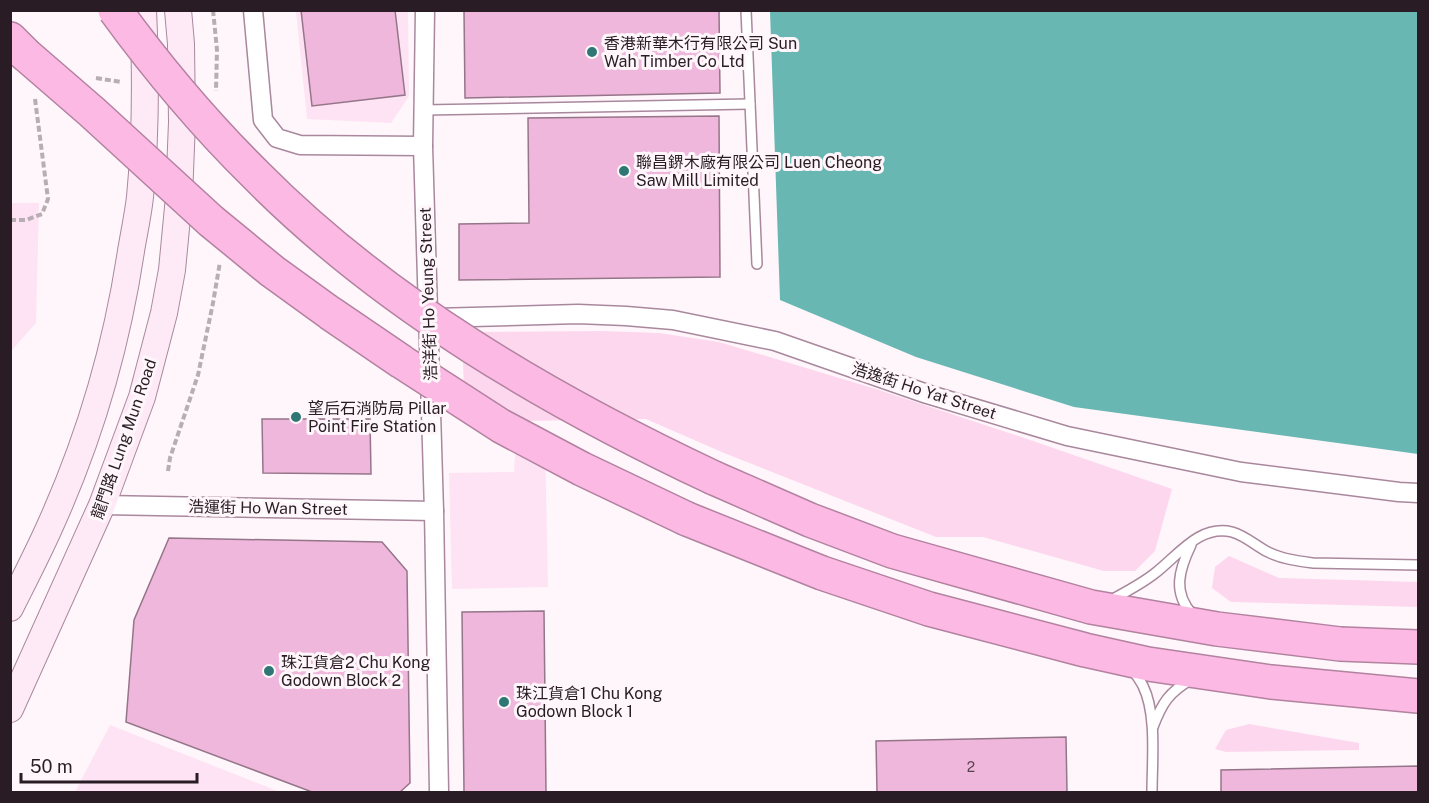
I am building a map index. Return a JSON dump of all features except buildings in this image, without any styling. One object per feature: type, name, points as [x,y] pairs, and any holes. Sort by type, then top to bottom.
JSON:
[{"type":"highway","points":[[115,10],[143,49],[190,106],[257,177],[376,280],[478,351],[533,384],[608,426],[714,478],[810,520],[892,551],[1091,607],[1217,629],[1340,644],[1419,647]]},
{"type":"highway","points":[[15,46],[211,220],[272,271],[330,313],[501,426],[582,470],[687,519],[822,573],[929,609],[1118,657],[1148,664],[1271,682],[1419,696]]},
{"type":"main road","points":[[10,608],[51,525],[75,465],[99,395],[115,334],[140,200],[146,85],[143,10]]},
{"type":"main road","name":"龍門路 Lung Mun Road","points":[[10,709],[102,505],[142,397],[164,313],[172,270],[179,197],[182,122],[178,10]]},
{"type":"street","points":[[253,10],[263,120],[277,138],[300,145],[423,146]]},
{"type":"street","name":"浩洋街 Ho Yeung Street","points":[[425,10],[423,146],[434,511],[439,792]]},
{"type":"street","name":"浩逸街 Ho Yat Street","points":[[429,318],[578,314],[673,320],[775,341],[927,394],[1067,436],[1241,472],[1419,493]]},
{"type":"street","name":"浩運街 Ho Wan Street","points":[[102,505],[434,511]]},
{"type":"lane","points":[[746,10],[757,264]]},
{"type":"lane","points":[[423,110],[750,104]]},
{"type":"lane","points":[[1091,607],[1105,603],[1140,584],[1202,535],[1212,531],[1235,533],[1267,552],[1296,561],[1419,565]]},
{"type":"lane","points":[[1192,543],[1179,574],[1180,589],[1185,605],[1192,614],[1217,629]]},
{"type":"lane","points":[[1118,657],[1133,670],[1143,686],[1149,705],[1152,729],[1152,792]]},
{"type":"lane","points":[[1152,729],[1160,709],[1172,692],[1207,672]]},
{"type":"path","points":[[10,220],[26,220],[42,214],[48,199],[34,89]]},
{"type":"path","points":[[168,471],[170,458]]},
{"type":"shaded area","points":[[296,11],[408,11],[409,96],[391,123],[307,119]]},
{"type":"shaded area","points":[[11,203],[39,203],[36,323],[11,351]]},
{"type":"shaded area","points":[[462,332],[659,333],[719,342],[876,389],[1172,489],[1155,551],[1135,571],[1104,571],[983,537],[936,537],[724,453],[646,419],[465,422]]},
{"type":"shaded area","points":[[516,442],[545,443],[548,587],[452,589],[449,473],[514,472]]},
{"type":"shaded area","points":[[1229,556],[1279,578],[1418,582],[1418,607],[1231,602],[1212,588],[1215,567]]},
{"type":"shaded area","points":[[1249,724],[1359,743],[1359,750],[1226,752],[1215,749],[1226,730]]},
{"type":"shaded area","points":[[110,725],[280,792],[75,792]]},
{"type":"water","points":[[770,11],[1418,11],[1418,454],[1074,407],[916,357],[780,300]]},
{"type":"place","name":"香港新華木行有限公司 Sun Wah Timber Co Ltd","points":[[592,52]]},
{"type":"place","name":"聯昌鎅木廠有限公司 Luen Cheong Saw Mill Limited","points":[[624,171]]},
{"type":"place","name":"望后石消防局 Pillar Point Fire Station","points":[[296,417]]},
{"type":"place","name":"珠江貨倉2 Chu Kong Godown Block 2","points":[[269,671]]},
{"type":"place","name":"珠江貨倉1 Chu Kong Godown Block 1","points":[[504,702]]}]
